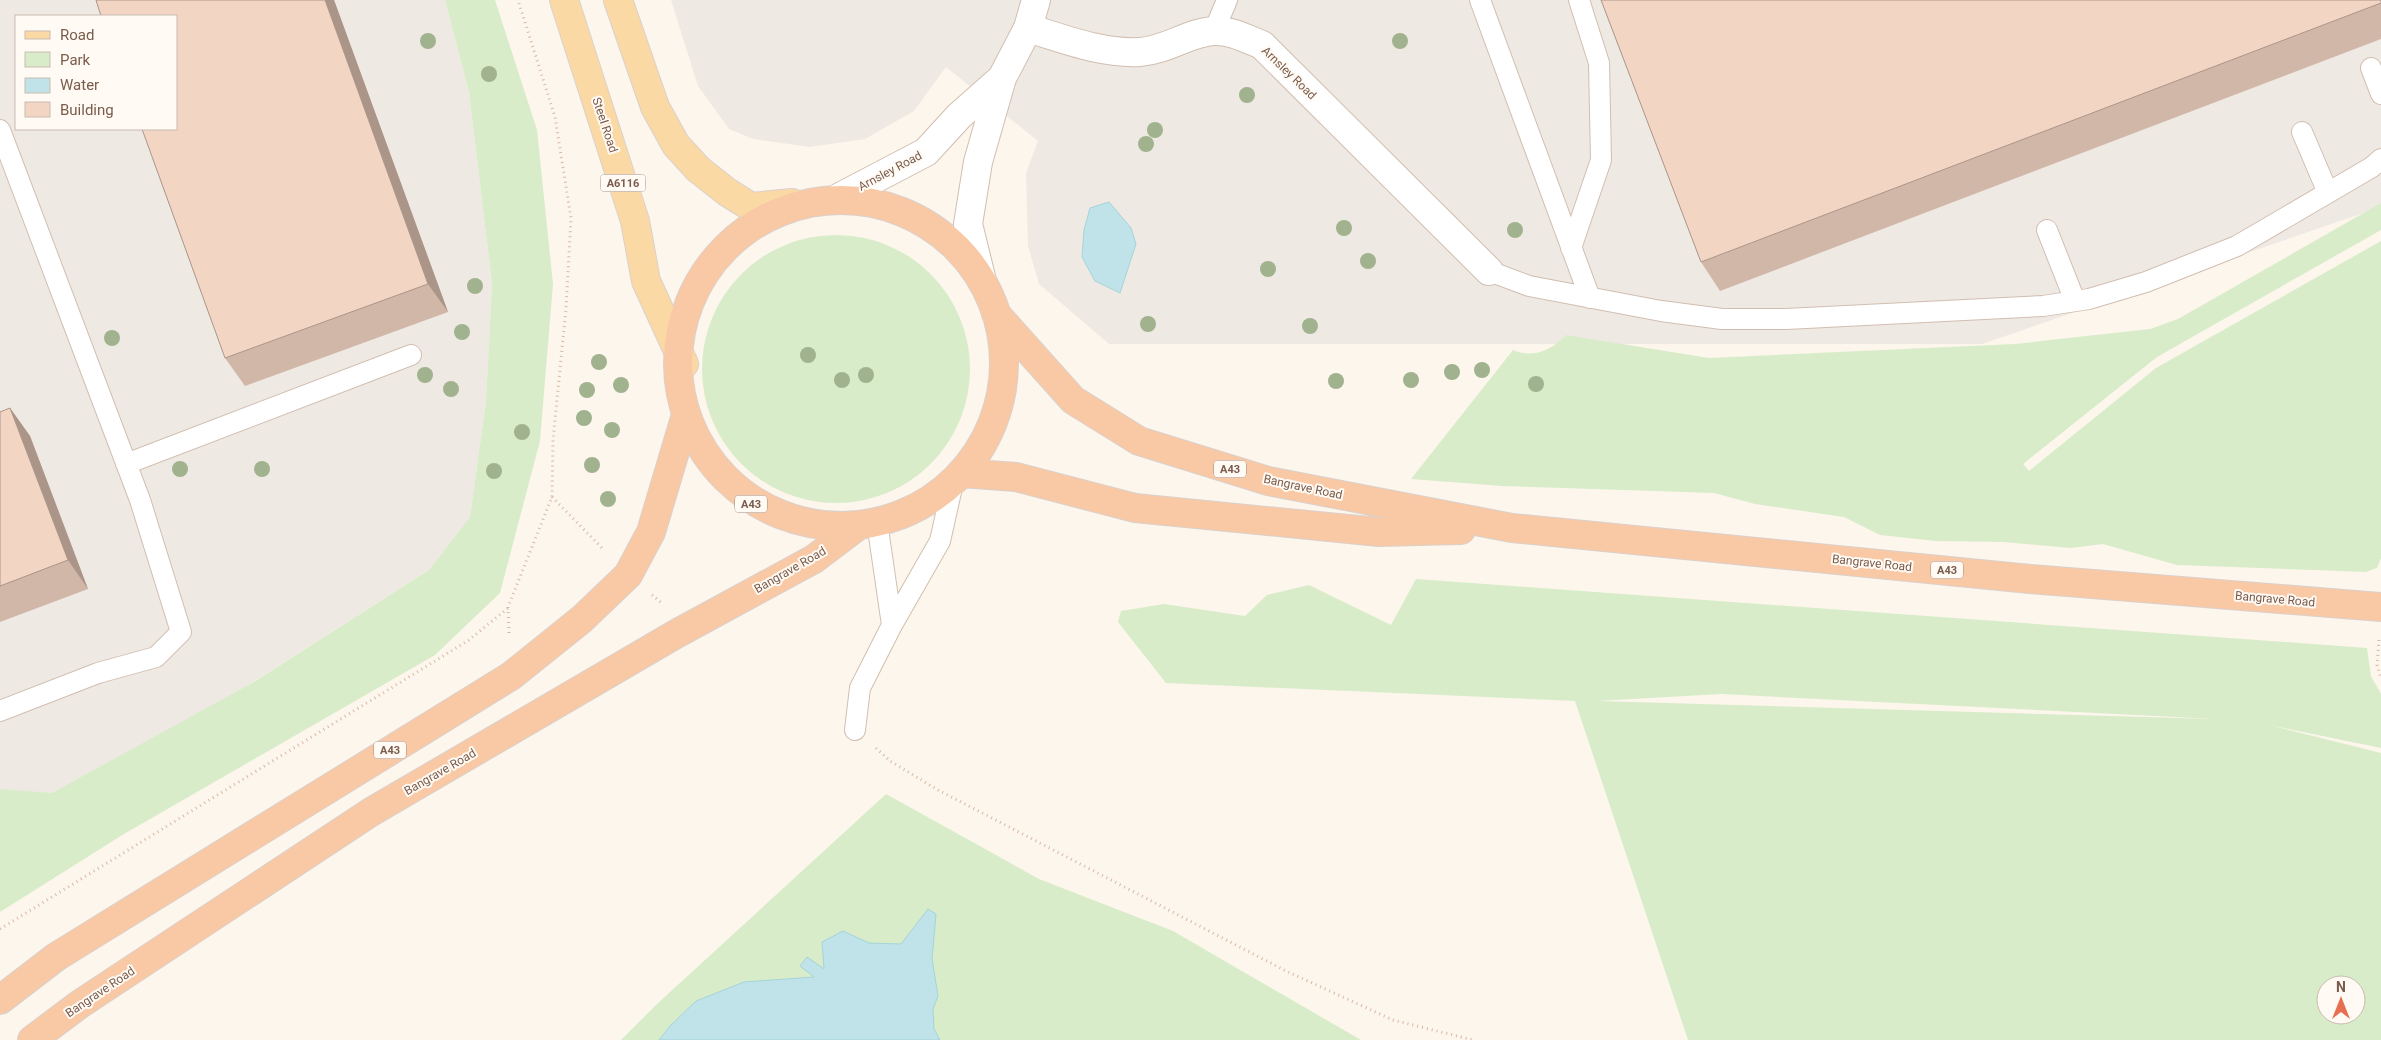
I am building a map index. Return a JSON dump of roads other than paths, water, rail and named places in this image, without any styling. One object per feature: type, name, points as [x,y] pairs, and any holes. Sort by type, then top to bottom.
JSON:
[{"type":"highway","name":"A43","points":[[0,1000],[56,957],[346,776],[511,676],[582,619],[628,575],[651,532],[684,418],[684,364],[690,311],[712,263],[748,227],[792,203],[840,197],[883,203],[922,220],[956,247],[982,281],[996,314],[1004,370],[992,425],[957,478],[923,502],[868,524],[797,521],[748,502],[708,467],[684,418]]},
{"type":"highway","name":"Bangrave Road","points":[[996,314],[1073,400],[1139,442],[1268,481],[1512,528],[2030,578],[2381,607]]},
{"type":"highway","name":"Bangrave Road","points":[[957,478],[1016,477],[1135,508],[1220,518],[1379,532],[1512,528]]},
{"type":"highway","name":"Bangrave Road","points":[[32,1040],[80,1004],[371,812],[676,634],[814,559],[868,524]]},
{"type":"highway","points":[[346,776],[371,812]]},
{"type":"main road","name":"Steel Road","points":[[564,0],[635,222],[646,281],[684,364]]},
{"type":"main road","points":[[618,0],[655,107],[676,145],[698,169],[727,192],[752,206],[792,203]]},
{"type":"street","name":"Arnsley Road","points":[[982,281],[968,224],[978,162],[1002,78],[1028,28],[1036,0]]},
{"type":"street","name":"Arnsley Road","points":[[1028,28],[1099,48],[1139,52],[1159,50],[1195,35],[1214,31],[1233,34],[1262,45],[1489,271]]},
{"type":"street","name":"Arnsley Road","points":[[840,197],[926,152],[960,116],[1002,78]]},
{"type":"lane","points":[[1214,31],[1227,0]]},
{"type":"lane","points":[[1480,0],[1590,298]]},
{"type":"lane","points":[[1571,248],[1601,160],[1599,63],[1579,0]]},
{"type":"lane","points":[[2371,68],[2381,94]]},
{"type":"lane","points":[[0,130],[126,464],[181,632],[156,657],[98,673],[0,711]]},
{"type":"lane","points":[[2302,132],[2328,193]]},
{"type":"lane","points":[[1489,271],[1529,286],[1661,311],[1722,319],[1843,316],[2043,306],[2089,299],[2146,282],[2237,246],[2372,167],[2381,159]]},
{"type":"lane","points":[[2047,230],[2075,301]]},
{"type":"lane","points":[[126,464],[411,355]]},
{"type":"lane","points":[[855,730],[860,688],[892,625],[940,541],[957,478]]},
{"type":"lane","points":[[868,524],[892,625]]},
{"type":"water","points":[[1109,202],[1131,228],[1136,244],[1120,293],[1095,281],[1082,257],[1084,230],[1090,208]]},
{"type":"water","points":[[928,909],[936,914],[932,959],[938,996],[933,1009],[934,1029],[940,1040],[659,1040],[670,1026],[696,1001],[744,982],[814,977],[800,966],[807,957],[824,969],[822,942],[843,931],[869,943],[901,944]]}]
